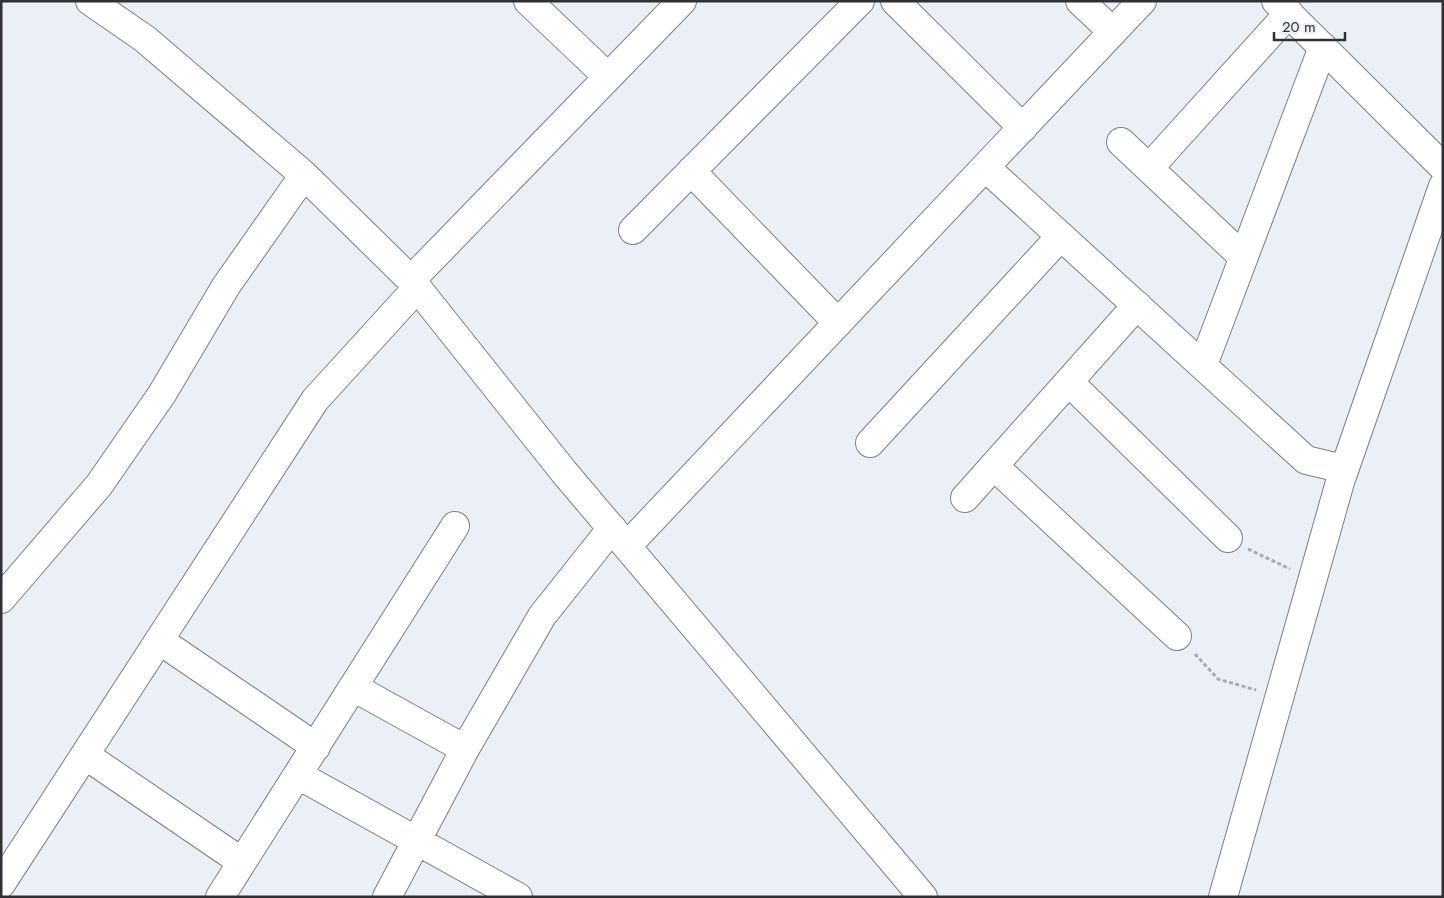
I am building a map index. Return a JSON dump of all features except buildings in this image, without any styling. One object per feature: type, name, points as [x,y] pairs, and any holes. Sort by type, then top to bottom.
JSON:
[{"type":"street","points":[[91,1],[145,39],[304,175],[414,284],[619,537],[923,897]]},
{"type":"street","points":[[528,1],[608,77]]},
{"type":"street","points":[[1,884],[315,400],[414,284],[682,1]]},
{"type":"street","points":[[633,230],[860,1]]},
{"type":"street","points":[[895,1],[1023,128]]},
{"type":"street","points":[[1080,1],[1113,32]]},
{"type":"street","points":[[387,897],[465,748],[542,616],[619,537],[838,323],[1142,1]]},
{"type":"street","points":[[1149,168],[1282,7],[1443,167]]},
{"type":"street","points":[[1203,365],[1323,48]]},
{"type":"street","points":[[1121,142],[1244,258]]},
{"type":"street","points":[[985,167],[1306,460],[1344,469]]},
{"type":"street","points":[[692,171],[838,323]]},
{"type":"street","points":[[1,599],[99,485],[162,394],[226,286],[304,175]]},
{"type":"street","points":[[1223,897],[1344,469],[1443,186]]},
{"type":"street","points":[[870,443],[1061,236]]},
{"type":"street","points":[[965,498],[1137,305]]},
{"type":"street","points":[[1069,382],[1228,538]]},
{"type":"street","points":[[994,466],[1177,636]]},
{"type":"street","points":[[226,895],[242,862],[455,526]]},
{"type":"street","points":[[159,640],[316,747]]},
{"type":"street","points":[[354,687],[465,748]]},
{"type":"street","points":[[85,755],[242,862]]},
{"type":"street","points":[[298,775],[518,897]]},
{"type":"path","points":[[1228,538],[1269,561],[1312,578]]},
{"type":"path","points":[[1177,636],[1218,679],[1280,696]]}]
